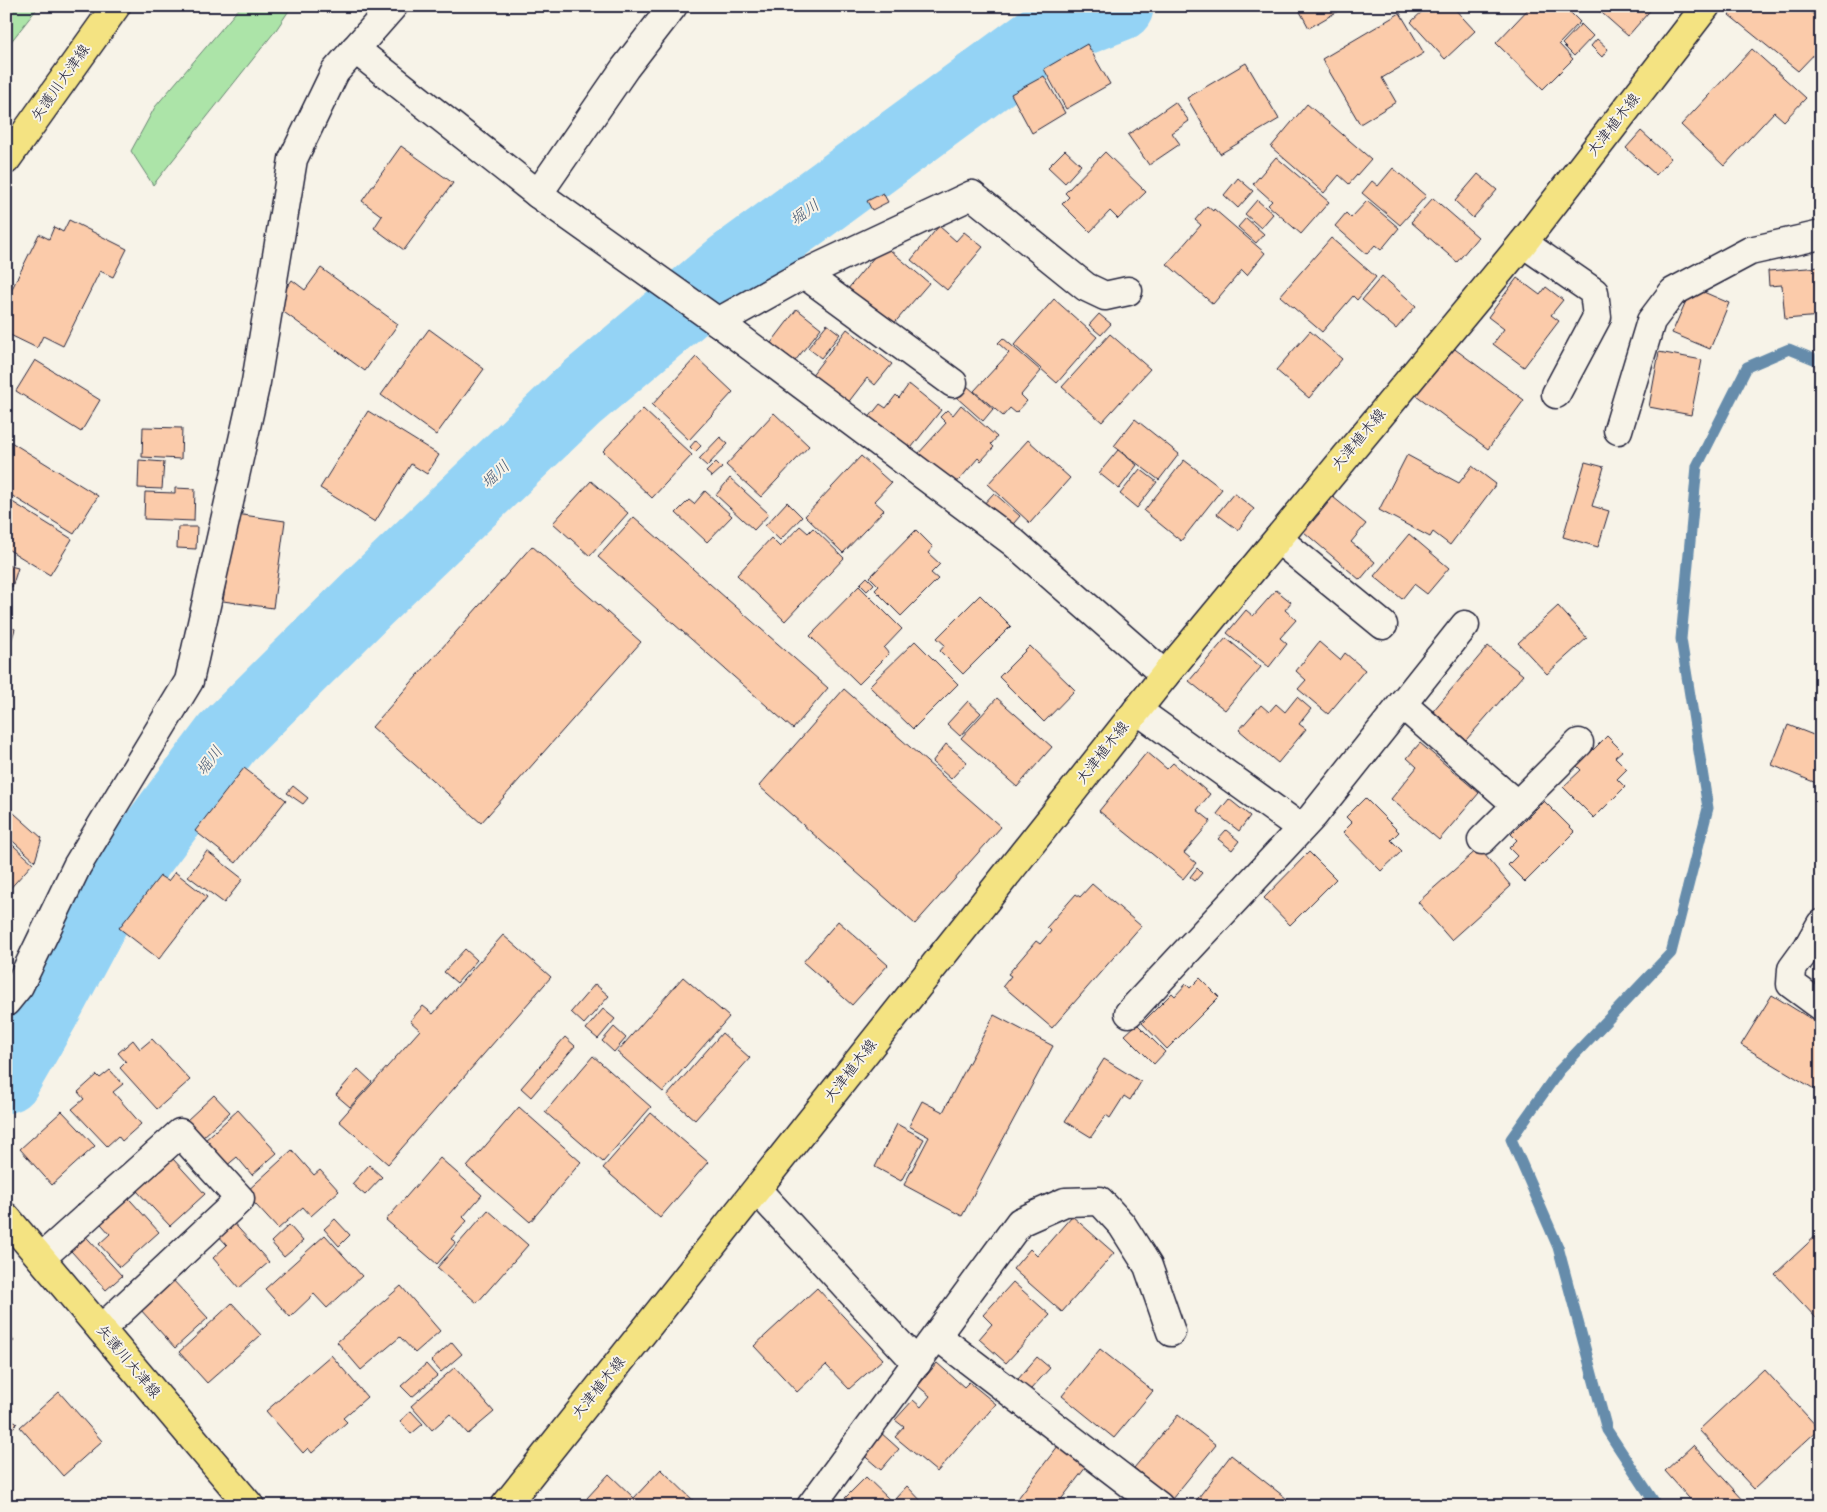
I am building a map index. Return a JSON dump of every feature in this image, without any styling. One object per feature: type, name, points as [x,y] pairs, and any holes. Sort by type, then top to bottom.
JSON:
[{"type":"main road","name":"矢護川大津線","points":[[6,160],[116,6]]},
{"type":"main road","name":"大津植木線","points":[[505,1506],[1165,675],[1523,244],[1706,6]]},
{"type":"main road","name":"矢護川大津線","points":[[6,1217],[250,1506]]},
{"type":"street","points":[[6,1002],[18,986],[77,866],[189,681],[256,382],[293,159],[335,72],[393,6]]},
{"type":"street","points":[[538,194],[625,68],[673,6]]},
{"type":"street","points":[[354,50],[538,194],[718,322],[1013,542],[1165,675]]},
{"type":"street","points":[[718,322],[804,274],[972,195],[1086,287],[1105,296],[1128,291]]},
{"type":"street","points":[[1618,430],[1651,321],[1673,292],[1750,251],[1821,235]]},
{"type":"street","points":[[1523,244],[1594,292],[1597,317],[1556,394]]},
{"type":"street","points":[[804,274],[953,383]]},
{"type":"street","points":[[1278,539],[1383,624]]},
{"type":"street","points":[[1129,1013],[1313,816],[1465,625]]},
{"type":"street","points":[[1402,704],[1517,805]]},
{"type":"street","points":[[1137,710],[1300,828]]},
{"type":"street","points":[[1482,840],[1579,743]]},
{"type":"street","points":[[1821,924],[1808,947],[1792,969],[1791,984],[1821,1006]]},
{"type":"street","points":[[41,1258],[180,1133],[240,1199],[101,1329]]},
{"type":"street","points":[[757,1190],[917,1363]]},
{"type":"street","points":[[811,1506],[1020,1222],[1065,1202],[1100,1201],[1122,1225],[1148,1266],[1171,1332]]},
{"type":"street","points":[[937,1336],[1159,1506]]},
{"type":"green space","points":[[6,6],[39,6],[6,48]]},
{"type":"green space","points":[[241,6],[292,6],[276,30],[153,185],[131,151],[155,107]]},
{"type":"building","points":[[1297,6],[1337,6],[1340,10],[1309,28]]},
{"type":"building","points":[[1428,6],[1452,6],[1475,31],[1445,59],[1411,22]]},
{"type":"building","points":[[1531,6],[1564,6],[1580,22],[1559,44],[1573,59],[1543,89],[1496,43]]},
{"type":"building","points":[[1594,6],[1654,6],[1628,36]]},
{"type":"building","points":[[1737,6],[1803,6],[1821,20],[1821,47],[1798,71],[1729,15]]},
{"type":"building","points":[[1400,13],[1424,53],[1382,78],[1396,102],[1360,124],[1322,59]]},
{"type":"building","points":[[1581,24],[1593,36],[1574,56],[1562,44]]},
{"type":"building","points":[[1597,39],[1608,49],[1602,57],[1591,46]]},
{"type":"building","points":[[1087,44],[1110,84],[1066,109],[1044,69]]},
{"type":"building","points":[[1752,49],[1806,98],[1784,121],[1774,112],[1724,166],[1681,125]]},
{"type":"building","points":[[1246,63],[1279,119],[1220,154],[1187,98]]},
{"type":"building","points":[[1044,76],[1065,113],[1032,133],[1011,94]]},
{"type":"building","points":[[1175,102],[1189,121],[1172,133],[1180,144],[1149,165],[1128,135]]},
{"type":"building","points":[[1307,104],[1371,159],[1349,184],[1339,175],[1324,193],[1271,147]]},
{"type":"building","points":[[1641,131],[1671,158],[1656,175],[1626,148]]},
{"type":"building","points":[[401,146],[453,183],[404,250],[374,228],[382,216],[362,201]]},
{"type":"building","points":[[1065,150],[1081,165],[1065,183],[1048,167]]},
{"type":"building","points":[[1105,152],[1146,192],[1118,219],[1110,211],[1090,232],[1062,204],[1069,197],[1065,193]]},
{"type":"building","points":[[1276,157],[1329,202],[1301,234],[1268,205],[1272,201],[1253,184]]},
{"type":"building","points":[[1393,168],[1426,196],[1400,225],[1362,193],[1372,181],[1378,186]]},
{"type":"building","points":[[1478,174],[1497,190],[1473,218],[1455,201]]},
{"type":"building","points":[[1238,178],[1253,191],[1238,208],[1224,195]]},
{"type":"building","points":[[883,193],[888,202],[872,210],[867,201]]},
{"type":"building","points":[[1433,198],[1478,237],[1457,262],[1411,222]]},
{"type":"building","points":[[1257,200],[1273,214],[1261,228],[1245,214]]},
{"type":"building","points":[[1367,201],[1399,228],[1381,250],[1375,245],[1367,254],[1335,226],[1346,213],[1351,218]]},
{"type":"building","points":[[1207,206],[1213,211],[1214,209],[1265,253],[1247,275],[1242,270],[1213,304],[1167,264],[1201,225],[1195,220]]},
{"type":"building","points":[[1246,218],[1264,234],[1256,243],[1238,227]]},
{"type":"building","points":[[69,220],[127,249],[113,277],[100,271],[63,346],[43,336],[37,348],[6,333],[6,301],[39,234],[49,239],[54,227],[63,232]]},
{"type":"building","points":[[939,226],[956,241],[964,232],[983,247],[947,290],[911,260]]},
{"type":"building","points":[[1331,238],[1376,277],[1357,300],[1353,296],[1322,332],[1280,296]]},
{"type":"building","points":[[884,245],[929,283],[891,327],[847,290]]},
{"type":"building","points":[[1821,267],[1821,316],[1785,319],[1782,285],[1769,286],[1768,271]]},
{"type":"building","points":[[321,268],[398,324],[365,371],[274,305],[292,280],[305,290]]},
{"type":"building","points":[[1382,276],[1416,306],[1396,329],[1362,300]]},
{"type":"building","points":[[1517,278],[1540,295],[1546,287],[1563,300],[1551,315],[1559,321],[1524,367],[1493,344],[1504,329],[1488,317]]},
{"type":"building","points":[[1692,287],[1729,303],[1710,349],[1672,333]]},
{"type":"building","points":[[1054,299],[1097,337],[1057,383],[1014,345]]},
{"type":"building","points":[[797,309],[821,328],[795,361],[771,343]]},
{"type":"building","points":[[1099,314],[1111,324],[1101,335],[1089,325]]},
{"type":"building","points":[[827,324],[840,334],[821,358],[808,348]]},
{"type":"building","points":[[429,329],[484,369],[436,435],[381,395]]},
{"type":"building","points":[[847,329],[892,364],[875,385],[867,378],[847,404],[811,376]]},
{"type":"building","points":[[1310,331],[1342,359],[1309,398],[1276,370]]},
{"type":"building","points":[[1110,334],[1150,369],[1102,422],[1062,387]]},
{"type":"building","points":[[1003,338],[1041,371],[1021,395],[1027,401],[1016,413],[1010,408],[1003,416],[974,391],[1009,353],[998,343]]},
{"type":"building","points":[[1452,347],[1524,400],[1488,449],[1416,395]]},
{"type":"building","points":[[1659,352],[1702,360],[1691,415],[1649,407]]},
{"type":"building","points":[[696,357],[733,392],[689,440],[652,405]]},
{"type":"building","points":[[35,360],[100,400],[81,432],[16,391]]},
{"type":"building","points":[[909,384],[941,410],[908,452],[867,420],[880,404],[886,408],[896,395],[899,398]]},
{"type":"building","points":[[966,385],[993,409],[983,421],[956,397]]},
{"type":"building","points":[[961,405],[997,437],[991,444],[994,447],[981,461],[978,458],[954,486],[918,454],[946,423],[940,417],[947,410],[953,415]]},
{"type":"building","points":[[643,409],[692,455],[652,498],[603,451]]},
{"type":"building","points":[[368,411],[439,455],[427,474],[411,464],[375,522],[320,488]]},
{"type":"building","points":[[774,413],[809,446],[761,497],[726,465]]},
{"type":"building","points":[[1135,419],[1179,454],[1159,480],[1114,446]]},
{"type":"building","points":[[143,427],[182,428],[181,459],[142,457]]},
{"type":"building","points":[[720,437],[728,444],[707,466],[699,459]]},
{"type":"building","points":[[6,439],[98,496],[74,534],[6,492]]},
{"type":"building","points":[[696,440],[701,446],[695,452],[690,447]]},
{"type":"building","points":[[1028,440],[1070,478],[1030,523],[988,484]]},
{"type":"building","points":[[1118,450],[1137,465],[1119,489],[1099,473]]},
{"type":"building","points":[[1407,455],[1459,483],[1472,466],[1496,484],[1450,545],[1433,532],[1430,537],[1379,510]]},
{"type":"building","points":[[861,456],[891,483],[874,501],[884,510],[843,553],[805,516]]},
{"type":"building","points":[[139,460],[164,462],[162,489],[138,488]]},
{"type":"building","points":[[1184,460],[1222,489],[1181,541],[1144,511]]},
{"type":"building","points":[[716,462],[722,468],[712,477],[706,472]]},
{"type":"building","points":[[1585,462],[1604,467],[1592,506],[1609,511],[1598,547],[1563,537]]},
{"type":"building","points":[[1140,469],[1157,482],[1137,508],[1120,494]]},
{"type":"building","points":[[730,478],[769,514],[754,530],[716,495]]},
{"type":"building","points":[[591,481],[628,513],[590,556],[553,523]]},
{"type":"building","points":[[175,488],[195,489],[194,521],[144,519],[145,492],[175,493]]},
{"type":"building","points":[[705,491],[732,516],[707,542],[676,513],[689,500],[694,504]]},
{"type":"building","points":[[994,493],[1020,516],[1007,531],[980,508]]},
{"type":"building","points":[[1234,493],[1254,509],[1238,530],[1217,514]]},
{"type":"building","points":[[1333,497],[1366,524],[1351,542],[1375,562],[1360,580],[1304,532]]},
{"type":"building","points":[[6,498],[72,539],[50,575],[6,548]]},
{"type":"building","points":[[787,502],[802,517],[780,540],[765,526]]},
{"type":"building","points":[[236,514],[285,521],[273,608],[223,601]]},
{"type":"building","points":[[634,517],[828,688],[793,729],[598,557]]},
{"type":"building","points":[[800,526],[808,533],[813,528],[844,558],[785,621],[737,575],[771,538],[780,547]]},
{"type":"building","points":[[178,527],[197,527],[196,549],[177,548]]},
{"type":"building","points":[[916,530],[933,547],[928,553],[940,564],[931,573],[938,579],[901,616],[875,590],[879,586],[870,577]]},
{"type":"building","points":[[1409,534],[1449,568],[1427,594],[1414,584],[1402,599],[1374,576]]},
{"type":"building","points":[[532,546],[641,642],[481,823],[372,727]]},
{"type":"building","points":[[6,565],[18,568],[12,587],[6,585]]},
{"type":"building","points":[[867,577],[874,584],[867,591],[860,584]]},
{"type":"building","points":[[859,586],[902,629],[884,648],[889,654],[859,684],[810,636]]},
{"type":"building","points":[[1276,590],[1291,602],[1285,610],[1296,620],[1280,638],[1287,644],[1269,667],[1227,633],[1246,610],[1253,616]]},
{"type":"building","points":[[980,595],[1011,626],[963,674],[940,651],[945,645],[937,638]]},
{"type":"building","points":[[1558,606],[1587,638],[1547,674],[1518,643]]},
{"type":"building","points":[[6,626],[15,629],[9,649],[6,648]]},
{"type":"building","points":[[1226,638],[1261,667],[1225,710],[1189,681]]},
{"type":"building","points":[[915,641],[958,684],[913,729],[869,686]]},
{"type":"building","points":[[1319,642],[1340,660],[1345,653],[1365,670],[1328,714],[1298,689],[1306,680],[1296,671]]},
{"type":"building","points":[[1030,646],[1075,690],[1044,722],[999,677]]},
{"type":"building","points":[[1488,646],[1523,675],[1466,740],[1433,711]]},
{"type":"building","points":[[844,689],[1001,827],[915,924],[759,786]]},
{"type":"building","points":[[1297,697],[1311,709],[1299,724],[1306,729],[1278,763],[1239,730],[1261,705],[1269,712],[1276,704],[1285,712]]},
{"type":"building","points":[[997,698],[1052,747],[1017,787],[961,738]]},
{"type":"building","points":[[968,701],[981,713],[960,736],[947,724]]},
{"type":"building","points":[[1788,725],[1821,738],[1821,785],[1772,765]]},
{"type":"building","points":[[1607,736],[1622,751],[1615,757],[1627,769],[1617,779],[1625,787],[1594,818],[1563,787],[1581,770],[1577,766]]},
{"type":"building","points":[[1420,743],[1479,793],[1439,840],[1391,799],[1417,767],[1407,758]]},
{"type":"building","points":[[946,744],[967,762],[951,779],[932,762]]},
{"type":"building","points":[[1147,752],[1167,769],[1173,763],[1210,794],[1197,810],[1211,821],[1184,853],[1196,863],[1183,879],[1099,811]]},
{"type":"building","points":[[244,768],[286,800],[236,863],[195,831]]},
{"type":"building","points":[[293,786],[308,798],[303,804],[287,793]]},
{"type":"building","points":[[1365,798],[1399,832],[1391,840],[1402,851],[1381,871],[1343,832],[1352,823],[1346,817]]},
{"type":"building","points":[[1229,799],[1250,816],[1239,831],[1217,814]]},
{"type":"building","points":[[1544,801],[1575,832],[1525,882],[1508,865],[1517,856],[1509,848],[1517,840],[1511,834]]},
{"type":"building","points":[[6,806],[42,838],[35,861],[6,835]]},
{"type":"building","points":[[1226,830],[1239,841],[1232,850],[1218,839]]},
{"type":"building","points":[[6,839],[33,863],[6,893]]},
{"type":"building","points":[[1479,848],[1511,886],[1451,940],[1418,902]]},
{"type":"building","points":[[207,851],[243,879],[224,903],[188,876]]},
{"type":"building","points":[[1309,852],[1336,879],[1290,925],[1264,898]]},
{"type":"building","points":[[1197,868],[1202,873],[1195,881],[1190,877]]},
{"type":"building","points":[[175,872],[207,897],[159,959],[119,928],[160,876],[168,881]]},
{"type":"building","points":[[1092,884],[1141,926],[1052,1028],[1003,986],[1011,976],[1008,974],[1036,941],[1040,944],[1051,931],[1047,927],[1076,894],[1080,897]]},
{"type":"building","points":[[838,921],[888,965],[852,1005],[803,962]]},
{"type":"building","points":[[503,935],[551,977],[388,1164],[339,1121],[420,1030],[410,1021],[423,1006],[433,1014]]},
{"type":"building","points":[[465,949],[477,960],[457,983],[444,972]]},
{"type":"building","points":[[683,977],[729,1017],[663,1092],[617,1052]]},
{"type":"building","points":[[1200,978],[1219,997],[1167,1049],[1142,1023],[1172,993],[1175,996],[1186,984],[1190,988]]},
{"type":"building","points":[[595,984],[609,996],[584,1024],[571,1012]]},
{"type":"building","points":[[1772,995],[1821,1025],[1821,1093],[1741,1045]]},
{"type":"building","points":[[603,1009],[615,1019],[598,1039],[586,1029]]},
{"type":"building","points":[[994,1015],[1053,1046],[962,1216],[904,1185],[929,1137],[909,1126],[922,1101],[943,1112]]},
{"type":"building","points":[[1137,1024],[1165,1052],[1154,1064],[1125,1035]]},
{"type":"building","points":[[614,1027],[626,1038],[614,1052],[602,1041]]},
{"type":"building","points":[[722,1033],[750,1058],[695,1120],[667,1096]]},
{"type":"building","points":[[565,1037],[575,1046],[531,1097],[521,1088]]},
{"type":"building","points":[[152,1039],[190,1080],[157,1109],[120,1068],[126,1062],[118,1053],[133,1040],[140,1049]]},
{"type":"building","points":[[593,1056],[651,1107],[603,1162],[545,1112]]},
{"type":"building","points":[[1104,1059],[1141,1082],[1130,1100],[1124,1096],[1110,1118],[1106,1115],[1091,1137],[1065,1121]]},
{"type":"building","points":[[358,1069],[372,1082],[350,1107],[336,1095]]},
{"type":"building","points":[[110,1070],[123,1084],[113,1092],[141,1124],[122,1141],[118,1136],[107,1146],[72,1109],[84,1099],[78,1092],[97,1075],[100,1078]]},
{"type":"building","points":[[214,1095],[230,1112],[202,1138],[186,1121]]},
{"type":"building","points":[[519,1107],[581,1162],[530,1222],[467,1167]]},
{"type":"building","points":[[238,1110],[277,1153],[252,1175],[237,1157],[225,1167],[203,1142]]},
{"type":"building","points":[[62,1111],[95,1146],[52,1185],[20,1149]]},
{"type":"building","points":[[651,1113],[708,1162],[660,1218],[603,1168]]},
{"type":"building","points":[[897,1124],[924,1139],[901,1181],[875,1167]]},
{"type":"building","points":[[292,1150],[314,1175],[320,1170],[339,1191],[311,1216],[303,1207],[278,1229],[245,1193]]},
{"type":"building","points":[[440,1158],[482,1195],[463,1217],[467,1221],[451,1239],[456,1242],[437,1264],[386,1220]]},
{"type":"building","points":[[173,1159],[205,1194],[170,1226],[137,1191]]},
{"type":"building","points":[[369,1165],[382,1177],[365,1195],[352,1184]]},
{"type":"building","points":[[122,1191],[159,1232],[120,1267],[99,1244],[110,1234],[94,1216]]},
{"type":"building","points":[[488,1210],[528,1245],[477,1303],[437,1268]]},
{"type":"building","points":[[1072,1216],[1114,1253],[1062,1312],[1013,1269],[1030,1249],[1037,1256]]},
{"type":"building","points":[[230,1219],[269,1262],[239,1288],[213,1258],[227,1245],[215,1232]]},
{"type":"building","points":[[335,1219],[350,1235],[339,1246],[324,1229]]},
{"type":"building","points":[[289,1225],[303,1241],[284,1257],[271,1242]]},
{"type":"building","points":[[79,1229],[122,1276],[106,1290],[63,1242]]},
{"type":"building","points":[[1821,1231],[1821,1313],[1816,1318],[1775,1274]]},
{"type":"building","points":[[325,1235],[362,1276],[327,1308],[314,1294],[290,1317],[265,1289]]},
{"type":"building","points":[[172,1279],[208,1318],[175,1348],[140,1309]]},
{"type":"building","points":[[1013,1282],[1050,1315],[1006,1363],[979,1339],[992,1324],[983,1315]]},
{"type":"building","points":[[401,1286],[440,1331],[415,1353],[400,1337],[361,1370],[337,1342]]},
{"type":"building","points":[[817,1288],[883,1359],[849,1389],[826,1365],[797,1392],[754,1346]]},
{"type":"building","points":[[232,1303],[261,1335],[207,1383],[179,1352]]},
{"type":"building","points":[[6,1332],[14,1341],[6,1348]]},
{"type":"building","points":[[452,1342],[462,1354],[441,1372],[431,1361]]},
{"type":"building","points":[[1100,1349],[1153,1391],[1114,1438],[1062,1396]]},
{"type":"building","points":[[331,1355],[367,1397],[343,1418],[347,1422],[312,1453],[308,1448],[303,1453],[266,1411]]},
{"type":"building","points":[[1037,1357],[1050,1368],[1030,1390],[1018,1379]]},
{"type":"building","points":[[937,1363],[964,1387],[969,1382],[996,1404],[937,1472],[895,1437],[904,1427],[895,1420],[913,1400],[921,1407],[930,1396],[918,1386]]},
{"type":"building","points":[[426,1364],[437,1376],[412,1397],[401,1386]]},
{"type":"building","points":[[455,1367],[494,1412],[468,1434],[450,1414],[432,1430],[411,1406]]},
{"type":"building","points":[[1764,1369],[1819,1429],[1754,1489],[1699,1430]]},
{"type":"building","points":[[59,1392],[102,1441],[63,1476],[20,1427]]},
{"type":"building","points":[[411,1411],[423,1424],[411,1434],[400,1421]]},
{"type":"building","points":[[6,1412],[17,1424],[6,1434]]},
{"type":"building","points":[[1178,1415],[1216,1445],[1172,1499],[1134,1468]]},
{"type":"building","points":[[880,1432],[899,1449],[881,1470],[861,1453]]},
{"type":"building","points":[[1693,1445],[1746,1503],[1743,1506],[1696,1506],[1665,1471]]},
{"type":"building","points":[[1058,1446],[1086,1467],[1056,1506],[1012,1506]]},
{"type":"building","points":[[1231,1455],[1296,1506],[1192,1506]]},
{"type":"building","points":[[661,1469],[699,1506],[595,1506],[587,1498],[609,1474],[634,1498]]},
{"type":"building","points":[[866,1477],[889,1499],[883,1506],[837,1506]]},
{"type":"building","points":[[907,1486],[924,1504],[922,1506],[900,1506],[894,1500]]},
{"type":"waterway","name":"堀川","points":[[6,1078],[99,909],[227,738],[367,599],[576,398],[732,266],[1048,34],[1119,6]]},
{"type":"waterway","points":[[1657,1506],[1607,1430],[1558,1247],[1511,1139],[1559,1071],[1671,953],[1708,808],[1681,639],[1697,466],[1747,367],[1789,349],[1821,362]]}]
